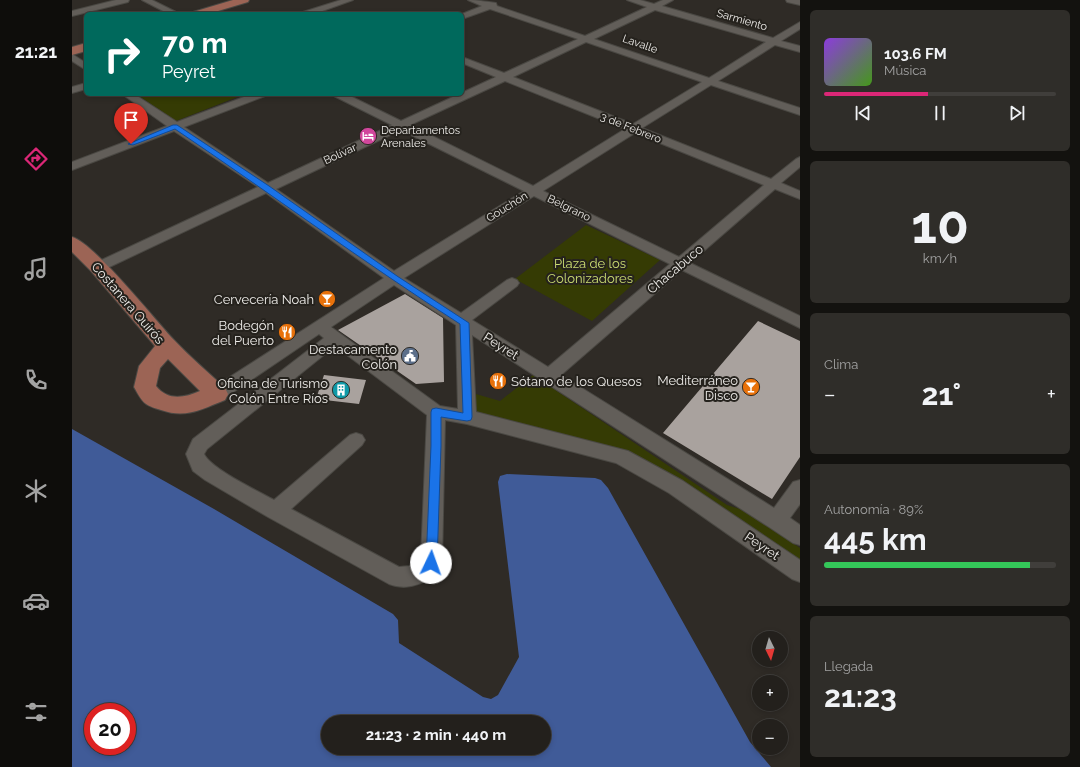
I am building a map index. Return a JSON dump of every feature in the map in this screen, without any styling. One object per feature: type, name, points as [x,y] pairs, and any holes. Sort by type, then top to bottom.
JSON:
[{"type":"main road","points":[[204,12],[244,0]]},
{"type":"main road","points":[[72,51],[84,48]]},
{"type":"main road","name":"Costanera Quirós","points":[[72,242],[98,267],[167,346],[217,394],[191,404],[175,406],[154,399],[145,387],[150,366],[167,346]]},
{"type":"street","points":[[72,14],[125,0]]},
{"type":"street","points":[[146,0],[172,12]]},
{"type":"street","points":[[312,12],[349,0]]},
{"type":"street","name":"Lavalle","points":[[472,0],[587,38],[800,112]]},
{"type":"street","name":"Sarmiento","points":[[631,0],[800,49]]},
{"type":"street","name":"Bolívar","points":[[464,96],[668,0]]},
{"type":"street","points":[[790,0],[800,3]]},
{"type":"street","points":[[319,2],[342,11]]},
{"type":"street","points":[[464,16],[501,2]]},
{"type":"street","name":"Gouchón","points":[[217,394],[394,278],[800,24]]},
{"type":"street","points":[[72,57],[84,66]]},
{"type":"street","name":"3 de Febrero","points":[[464,61],[800,196]]},
{"type":"street","points":[[72,90],[84,87]]},
{"type":"street","name":"Peyret","points":[[130,96],[267,188],[394,278],[800,536]]},
{"type":"street","points":[[72,166],[256,96]]},
{"type":"street","name":"Belgrano","points":[[342,96],[800,322]]},
{"type":"street","name":"Bolívar","points":[[98,267],[463,96]]},
{"type":"street","name":"Chacabuco","points":[[549,376],[800,161]]},
{"type":"street","points":[[467,417],[463,322],[512,282]]},
{"type":"street","name":"Peyret","points":[[320,327],[436,412],[467,417],[621,456],[676,487],[800,572]]},
{"type":"street","points":[[335,338],[200,444],[195,454],[200,465],[212,474],[275,511],[397,577],[414,576],[431,563],[436,412]]},
{"type":"street","points":[[275,511],[356,440]]},
{"type":"street","points":[[776,521],[800,488]]},
{"type":"green space","points":[[139,96],[240,96],[176,121]]},
{"type":"green space","name":"Plaza de los Colonizadores","points":[[586,225],[660,260],[592,321],[515,279]]},
{"type":"green space","points":[[533,375],[727,505],[743,510],[800,548],[800,564],[676,481],[471,413],[469,392],[500,401]]},
{"type":"water","points":[[72,429],[214,509],[393,614],[398,620],[399,643],[483,697],[491,699],[498,695],[519,657],[498,482],[500,476],[507,474],[595,478],[601,480],[608,488],[752,744],[752,755],[761,755],[771,767],[72,767]]},
{"type":"building","name":"Destacamento Colón","points":[[405,294],[443,318],[444,382],[416,384],[338,330]]},
{"type":"building","name":"Mediterráneo Disco","points":[[758,321],[800,341],[800,457],[772,499],[663,433]]},
{"type":"building","name":"Oficina de Turismo Colón Entre Ríos","points":[[324,375],[366,380],[359,404],[316,399]]},
{"type":"place","name":"Departamentos Arenales","points":[[368,136]]},
{"type":"place","name":"Cervecería Noah","points":[[327,299]]},
{"type":"place","name":"Bodegón del Puerto","points":[[287,332]]},
{"type":"place","name":"Destacamento Colón","points":[[410,356]]},
{"type":"place","name":"Sótano de los Quesos","points":[[498,381]]},
{"type":"place","name":"Mediterráneo Disco","points":[[751,387]]},
{"type":"place","name":"Oficina de Turismo Colón Entre Ríos","points":[[341,390]]},
{"type":"route","points":[[131,144],[175,126],[267,188],[394,278],[464,323],[467,417],[436,412],[431,563]]}]
